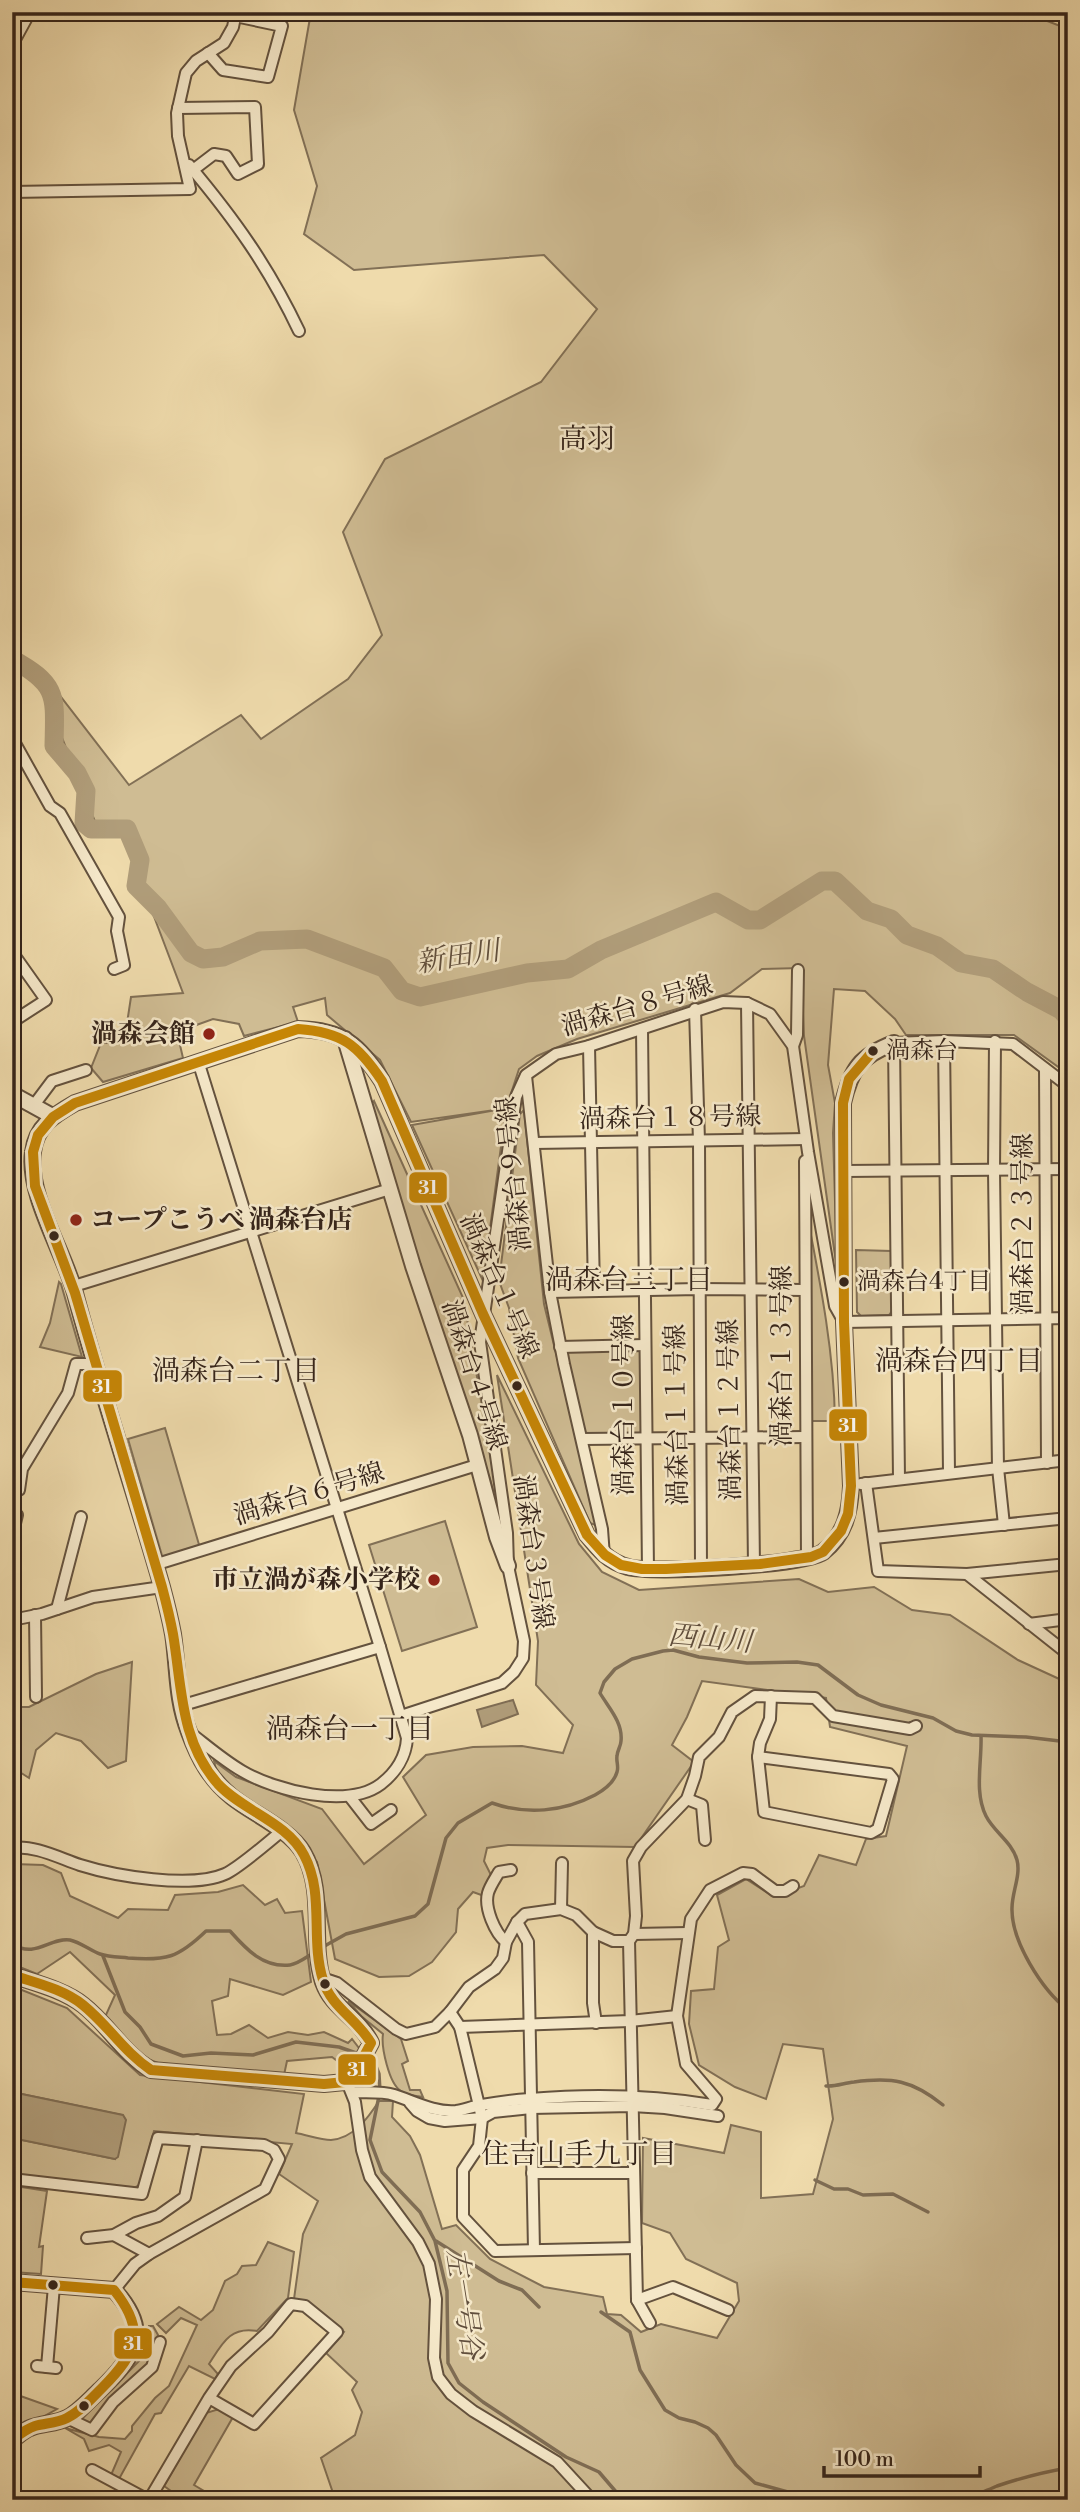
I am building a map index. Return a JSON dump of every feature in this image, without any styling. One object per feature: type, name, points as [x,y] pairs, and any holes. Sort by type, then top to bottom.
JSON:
[{"type":"street","points":[[12,45],[30,12]]},
{"type":"street","points":[[12,192],[190,189],[178,136],[178,108],[186,73],[195,61],[224,43],[233,27],[235,14],[282,26],[268,78],[223,70],[208,53]]},
{"type":"street","points":[[178,108],[255,107],[258,164],[238,174],[226,156],[214,154],[193,170]]},
{"type":"street","points":[[184,159],[236,222],[278,288],[299,331]]},
{"type":"street","points":[[12,738],[50,806],[60,813],[118,916],[117,931],[124,965],[114,969]]},
{"type":"street","points":[[12,952],[46,1000],[12,1022]]},
{"type":"street","points":[[793,1046],[797,1035],[798,970]]},
{"type":"street","name":"渦森台８号線","points":[[526,1075],[556,1054],[642,1029],[695,1009],[723,1002],[747,1003],[770,1014],[793,1046],[835,1306],[844,1322]]},
{"type":"street","name":"渦森台１２号線","points":[[747,1003],[754,1565]]},
{"type":"street","name":"渦森台１１号線","points":[[695,1009],[699,1141],[701,1567]]},
{"type":"street","name":"渦森台１号線","points":[[52,1116],[75,1103],[298,1029],[321,1030],[345,1039],[366,1058],[382,1081],[484,1314],[587,1535],[604,1556]]},
{"type":"street","name":"渦森台１０号線","points":[[642,1029],[648,1570]]},
{"type":"street","name":"渦森台４号線","points":[[345,1039],[413,1266],[470,1435],[497,1537],[508,1566]]},
{"type":"street","points":[[944,1041],[948,1472]]},
{"type":"street","points":[[995,1041],[998,1468],[1004,1525]]},
{"type":"street","points":[[604,1556],[623,1566],[648,1570],[754,1565],[807,1559],[821,1553],[841,1529],[849,1512],[851,1486],[844,1322],[844,1103],[849,1079],[873,1051],[894,1043],[995,1041],[1013,1044],[1068,1086]]},
{"type":"street","points":[[894,1043],[899,1478]]},
{"type":"street","points":[[589,1046],[594,1290]]},
{"type":"street","points":[[189,1732],[242,1771],[267,1783],[298,1791],[350,1797],[371,1792],[388,1778],[407,1748],[407,1738],[380,1647],[198,1062]]},
{"type":"street","name":"渦森台２３号線","points":[[1045,1069],[1047,1463]]},
{"type":"street","points":[[34,1105],[52,1081],[86,1070]]},
{"type":"street","points":[[484,1314],[516,1097],[526,1075]]},
{"type":"street","name":"渦森台９号線","points":[[526,1075],[550,1292],[602,1529],[604,1556]]},
{"type":"street","points":[[12,1094],[52,1116],[40,1129],[36,1141],[33,1174],[38,1195],[74,1286],[94,1364],[162,1587],[173,1634],[180,1706],[189,1732],[207,1772],[232,1797],[282,1831],[303,1851],[313,1878],[321,1975],[328,1997],[365,2030],[371,2043],[357,2069],[353,2089],[362,2150],[370,2177],[407,2225],[429,2264],[436,2299],[435,2358],[438,2377],[451,2394],[473,2411],[556,2462],[592,2500]]},
{"type":"street","name":"渦森台１８号線","points":[[534,1143],[806,1139]]},
{"type":"street","name":"渦森台１３号線","points":[[807,1559],[804,1165],[808,1152]]},
{"type":"street","points":[[844,1171],[1068,1169]]},
{"type":"street","points":[[74,1286],[390,1189]]},
{"type":"street","points":[[550,1292],[804,1290]]},
{"type":"street","name":"渦森台３号線","points":[[401,1716],[502,1683],[514,1672],[523,1658],[524,1641],[508,1566],[507,1533],[480,1342],[484,1314]]},
{"type":"street","points":[[844,1322],[1068,1318]]},
{"type":"street","points":[[560,1347],[645,1345]]},
{"type":"street","points":[[19,1490],[22,1469],[68,1393],[76,1364],[94,1364]]},
{"type":"street","points":[[582,1439],[805,1437]]},
{"type":"street","points":[[851,1486],[948,1472],[1068,1461]]},
{"type":"street","name":"渦森台６号線","points":[[154,1565],[477,1465]]},
{"type":"street","points":[[866,1483],[878,1571],[967,1574],[1068,1564]]},
{"type":"street","points":[[12,1536],[17,1515]]},
{"type":"street","points":[[57,1609],[80,1517]]},
{"type":"street","points":[[874,1538],[1068,1518]]},
{"type":"street","points":[[967,1574],[1068,1654]]},
{"type":"street","points":[[12,1620],[93,1597],[162,1587]]},
{"type":"street","points":[[35,1615],[36,1697]]},
{"type":"street","points":[[1029,1623],[1068,1619]]},
{"type":"street","points":[[180,1706],[380,1647]]},
{"type":"street","points":[[650,2323],[637,2300],[630,2021],[631,1938],[636,1916],[633,1861],[641,1847],[687,1799],[699,1757],[719,1737],[732,1712],[755,1696],[815,1698],[833,1716],[910,1729],[916,1726]]},
{"type":"street","points":[[758,1757],[889,1774],[893,1779],[878,1829],[871,1833],[764,1812],[758,1757],[760,1743],[770,1719],[771,1696]]},
{"type":"street","points":[[350,1797],[371,1824],[387,1817]]},
{"type":"street","points":[[687,1799],[702,1805],[705,1840]]},
{"type":"street","points":[[12,1848],[34,1849],[99,1871],[133,1877],[196,1879],[225,1874],[282,1831]]},
{"type":"street","points":[[561,1909],[562,1863]]},
{"type":"street","points":[[506,1942],[499,1936],[488,1906],[487,1894],[499,1872],[511,1870]]},
{"type":"street","points":[[12,1975],[68,1996],[84,2006],[133,2060],[151,2070],[324,2084],[393,2095],[441,2111],[456,2111],[479,2105],[669,2098],[712,2105],[716,2099],[686,2064],[677,2015],[688,1933],[696,1908],[710,1890],[743,1873],[752,1874],[775,1891],[785,1891],[793,1886]]},
{"type":"street","points":[[321,1975],[337,1983],[406,2034],[435,2027],[469,1987],[495,1969],[503,1958],[506,1942],[517,1922],[525,1914],[561,1909],[576,1915],[593,1932],[612,1941],[688,1933]]},
{"type":"street","points":[[517,1922],[527,1941],[534,2250]]},
{"type":"street","points":[[593,1932],[593,2003],[596,2022]]},
{"type":"street","points":[[450,2012],[460,2027],[482,2118],[479,2146],[463,2170],[463,2217],[495,2251],[636,2248]]},
{"type":"street","points":[[460,2027],[630,2021],[677,2015]]},
{"type":"street","points":[[632,2101],[718,2116]]},
{"type":"street","points":[[410,2102],[417,2111],[445,2121],[482,2118],[493,2112],[531,2104]]},
{"type":"street","points":[[12,2179],[142,2194],[158,2138],[264,2145],[274,2150],[279,2159],[265,2189],[149,2254],[135,2264],[114,2290]]},
{"type":"street","points":[[87,2238],[114,2235],[136,2223],[158,2216],[185,2197],[197,2140]]},
{"type":"street","points":[[532,2173],[634,2173]]},
{"type":"street","points":[[114,2235],[149,2254]]},
{"type":"street","points":[[12,2282],[114,2290],[124,2300],[135,2319],[138,2335],[132,2354],[107,2384],[67,2418],[28,2428],[12,2440]]},
{"type":"street","points":[[47,2367],[54,2286]]},
{"type":"street","points":[[637,2300],[673,2287],[728,2310]]},
{"type":"street","points":[[92,2470],[149,2500],[209,2398],[231,2366],[268,2332],[291,2304],[304,2306],[337,2332],[254,2424],[209,2398]]},
{"type":"street","points":[[67,2418],[92,2430],[113,2402],[156,2370],[160,2342]]},
{"type":"shaded area","points":[[311,12],[1024,12],[1068,29],[1068,1074],[1014,1035],[906,1035],[895,1019],[865,991],[834,989],[828,1065],[835,1103],[833,1133],[837,1270],[804,1036],[801,968],[762,969],[730,993],[577,1039],[537,1056],[519,1069],[506,1109],[483,1281],[412,1125],[502,1109],[411,1122],[380,1060],[327,1015],[325,998],[293,1007],[298,1022],[244,1036],[239,1024],[213,1019],[177,1032],[183,1058],[103,1082],[91,1068],[101,1043],[124,1043],[131,997],[183,993],[131,856],[122,825],[96,824],[61,735],[61,697],[129,785],[241,715],[261,739],[348,679],[382,635],[343,532],[385,459],[541,382],[597,309],[544,255],[354,270],[304,234],[317,186],[294,110]]},
{"type":"shaded area","points":[[374,1101],[464,1300],[503,1530],[490,1479],[443,1343],[370,1106]]},
{"type":"shaded area","points":[[524,1110],[544,1304],[598,1526],[590,1523],[518,1358],[509,1308],[499,1281],[520,1114]]},
{"type":"shaded area","points":[[804,1199],[828,1337],[835,1421],[810,1421]]},
{"type":"shaded area","points":[[856,1250],[891,1251],[892,1311],[889,1315],[861,1316],[857,1312]]},
{"type":"shaded area","points":[[59,1282],[82,1357],[40,1347],[50,1323]]},
{"type":"shaded area","points":[[641,1350],[642,1434],[585,1434],[566,1352]]},
{"type":"shaded area","points":[[497,1375],[579,1544],[602,1572],[639,1590],[799,1579],[828,1592],[874,1587],[912,1610],[950,1615],[1018,1660],[1068,1683],[1068,2500],[323,2500],[332,2490],[321,2458],[355,2435],[362,2412],[352,2390],[357,2382],[326,2353],[344,2332],[306,2301],[294,2299],[303,2234],[318,2201],[279,2174],[292,2144],[154,2131],[139,2185],[134,2188],[12,2174],[12,2138],[115,2159],[122,2115],[12,2092],[12,1986],[67,2008],[140,2075],[304,2094],[296,2133],[327,2140],[339,2138],[360,2126],[379,2101],[393,2101],[392,2117],[410,2136],[420,2155],[442,2229],[456,2225],[490,2259],[544,2287],[603,2297],[607,2314],[621,2315],[641,2332],[661,2324],[717,2338],[739,2301],[737,2283],[686,2259],[670,2233],[642,2223],[643,2138],[724,2153],[731,2125],[761,2132],[761,2198],[813,2194],[833,2119],[823,2049],[783,2044],[766,2099],[735,2087],[699,2065],[689,2024],[691,1991],[714,1989],[718,1947],[729,1940],[717,1895],[746,1879],[774,1897],[804,1886],[819,1855],[856,1865],[866,1839],[886,1836],[907,1746],[830,1727],[826,1698],[702,1681],[672,1745],[694,1762],[635,1847],[508,1845],[487,1848],[484,1861],[492,1877],[484,1896],[473,1892],[458,1909],[456,1932],[432,1962],[409,1976],[379,1977],[335,1959],[317,1862],[298,1839],[227,1786],[217,1774],[214,1761],[236,1777],[322,1809],[364,1864],[426,1815],[403,1777],[426,1755],[473,1747],[522,1746],[563,1753],[573,1725],[536,1685],[538,1641]]},
{"type":"shaded area","points":[[165,1428],[200,1548],[163,1559],[128,1439]]},
{"type":"shaded area","points":[[445,1521],[477,1627],[402,1651],[369,1545]]},
{"type":"shaded area","points":[[132,1662],[126,1761],[108,1768],[81,1741],[56,1733],[36,1750],[29,1778],[12,1767],[12,1707],[29,1707],[96,1674]]},
{"type":"shaded area","points":[[513,1700],[518,1714],[482,1727],[477,1710]]},
{"type":"shaded area","points":[[14,1864],[43,1865],[61,1873],[70,1896],[118,1918],[128,1909],[168,1910],[175,1895],[218,1892],[243,1885],[265,1905],[277,1899],[285,1913],[302,1911],[311,1982],[283,1995],[230,1979],[228,1996],[212,2001],[217,2035],[231,2034],[249,2025],[268,2038],[288,2032],[308,2035],[324,2032],[348,2043],[352,2039],[359,2048],[363,2048],[353,2063],[347,2066],[332,2057],[287,2061],[284,2075],[158,2063],[145,2058],[105,2017],[115,1995],[70,1952],[37,1974],[12,1964]]},
{"type":"shaded area","points":[[348,2001],[401,2039],[408,2061],[402,2064],[410,2090],[420,2090],[423,2097],[406,2093],[397,2087],[387,2065],[383,2034]]},
{"type":"shaded area","points":[[12,2092],[123,2115],[126,2120],[118,2157],[115,2159],[12,2138]]},
{"type":"shaded area","points":[[15,2186],[47,2191],[39,2247],[43,2246],[41,2274],[12,2272],[12,2205]]},
{"type":"shaded area","points":[[268,2242],[294,2252],[288,2298],[257,2331],[240,2331],[223,2343],[209,2364],[218,2374],[215,2379],[189,2366],[161,2413],[155,2414],[119,2479],[111,2475],[121,2452],[109,2445],[89,2451],[84,2439],[65,2428],[99,2437],[125,2439],[155,2398],[169,2386],[197,2325],[181,2318],[166,2333],[157,2324],[179,2307],[201,2320],[213,2310],[225,2281],[237,2274],[242,2266],[256,2265]]},
{"type":"shaded area","points":[[149,2326],[153,2326],[158,2335],[148,2364],[91,2425],[82,2419],[143,2357],[149,2338]]},
{"type":"shaded area","points":[[12,2393],[57,2409],[12,2434]]},
{"type":"shaded area","points":[[219,2409],[233,2417],[194,2485],[209,2494],[206,2500],[166,2500],[171,2491],[164,2486],[206,2413]]},
{"type":"waterway","name":"新田川","points":[[12,659],[39,677],[51,694],[54,703],[54,746],[77,773],[86,791],[84,823],[91,829],[127,829],[140,860],[136,886],[158,908],[191,953],[203,959],[223,957],[260,941],[307,939],[384,968],[402,991],[420,997],[527,973],[568,969],[601,950],[716,902],[748,920],[760,920],[822,881],[835,881],[867,911],[891,919],[907,935],[937,946],[961,963],[993,969],[1027,992],[1061,1010],[1068,1018]]},
{"type":"waterway","name":"西山川","points":[[321,1948],[346,1934],[415,1916],[428,1904],[446,1838],[458,1823],[492,1803],[518,1809],[544,1810],[583,1801],[608,1786],[618,1770],[621,1734],[611,1709],[600,1693],[604,1682],[615,1669],[632,1659],[673,1650],[699,1657],[747,1663],[797,1662],[818,1665],[858,1695],[881,1705],[933,1718],[956,1731],[972,1735],[1068,1742]]},
{"type":"waterway","points":[[981,1736],[979,1787],[982,1807],[989,1822],[1011,1848],[1017,1860],[1018,1872],[1012,1908],[1017,1935],[1022,1950],[1039,1978],[1068,2010]]},
{"type":"waterway","name":"西山川","points":[[12,1944],[36,1949],[56,1941],[70,1940],[103,1955],[152,1959],[179,1952],[206,1931],[230,1931],[256,1956],[271,1963],[293,1964],[315,1952]]},
{"type":"waterway","points":[[103,1956],[125,2012],[140,2027],[151,2044],[183,2056],[211,2053],[253,2055],[296,2042],[339,2047],[359,2054]]},
{"type":"waterway","name":"左一号谷","points":[[366,2058],[374,2061],[379,2074],[380,2091],[370,2140],[382,2172],[420,2212],[435,2241],[447,2291],[448,2363],[459,2383],[566,2457],[599,2472],[623,2500]]},
{"type":"waterway","points":[[826,2086],[891,2080],[911,2085],[943,2105]]},
{"type":"waterway","points":[[815,2180],[834,2189],[848,2189],[863,2195],[893,2194],[928,2212]]},
{"type":"waterway","points":[[436,2241],[499,2281],[522,2290],[539,2307]]},
{"type":"waterway","points":[[601,2312],[630,2332],[640,2370],[665,2410],[708,2428],[716,2435],[736,2465],[755,2483],[795,2494],[805,2500]]},
{"type":"waterway","points":[[961,2500],[1015,2480],[1068,2468]]},
{"type":"transit line","name":"31","points":[[12,1975],[75,1999],[151,2070],[324,2084],[345,2082],[357,2069],[371,2043],[332,1998],[323,1980],[319,1964],[314,1885],[304,1855],[287,1834],[218,1784],[196,1750],[189,1732],[173,1634],[162,1587],[75,1293],[35,1186],[33,1152],[38,1135],[53,1117],[75,1103],[298,1029],[326,1033],[348,1043],[365,1058],[382,1081],[483,1314],[587,1535],[605,1555],[621,1565],[642,1569],[760,1564],[811,1557],[823,1552],[841,1531],[848,1514],[851,1486],[844,1322],[843,1103],[849,1079],[873,1051]]},
{"type":"transit line","name":"31","points":[[12,2282],[114,2290],[131,2317],[134,2329],[134,2340],[124,2363],[86,2404],[67,2418],[32,2427],[12,2440]]},
{"type":"place","name":"渦森会館","points":[[209,1034]]},
{"type":"place","name":"渦森台","points":[[873,1051]]},
{"type":"place","name":"コープこうべ 渦森台店","points":[[76,1220]]},
{"type":"place","name":"渦森台4丁目","points":[[844,1282]]},
{"type":"place","name":"市立渦が森小学校","points":[[434,1580]]},
{"type":"district","name":"高羽","points":[[587,439]]},
{"type":"district","name":"渦森台三丁目","points":[[629,1280]]},
{"type":"district","name":"渦森台四丁目","points":[[959,1361]]},
{"type":"district","name":"渦森台二丁目","points":[[236,1371]]},
{"type":"district","name":"渦森台一丁目","points":[[350,1729]]},
{"type":"district","name":"住吉山手九丁目","points":[[579,2154]]}]
